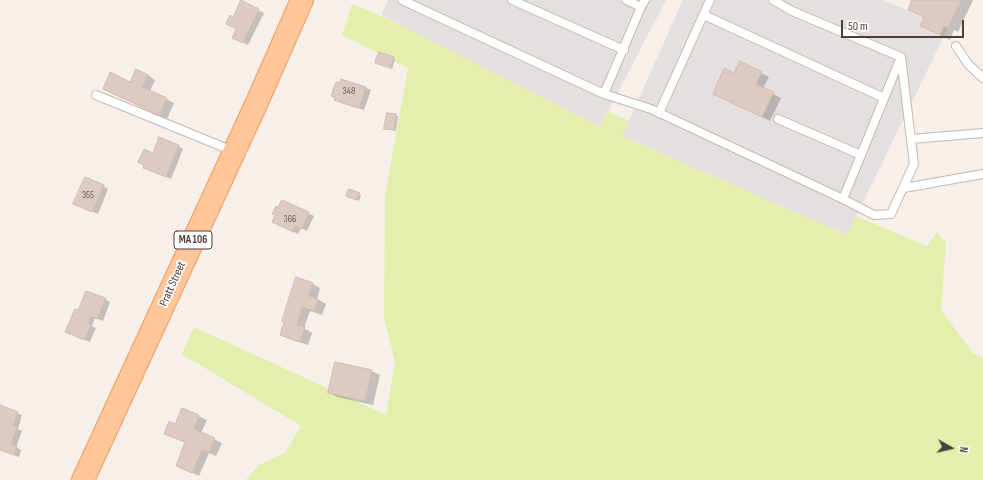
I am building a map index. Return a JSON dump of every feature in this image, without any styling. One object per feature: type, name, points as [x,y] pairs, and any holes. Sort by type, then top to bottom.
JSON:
[{"type":"main road","name":"Pratt Street","points":[[83,480],[234,152],[302,0]]},
{"type":"lane","points":[[402,0],[604,94],[659,113],[874,215],[891,214],[914,164],[901,56]]},
{"type":"lane","points":[[512,0],[624,50]]},
{"type":"lane","points":[[604,94],[643,3],[626,0]]},
{"type":"lane","points":[[659,113],[710,0]]},
{"type":"lane","points":[[773,0],[792,11],[901,56]]},
{"type":"lane","points":[[704,15],[884,98]]},
{"type":"lane","points":[[956,46],[968,64],[983,78]]},
{"type":"lane","points":[[842,199],[901,56]]},
{"type":"lane","points":[[96,95],[234,152]]},
{"type":"lane","points":[[778,119],[860,155]]},
{"type":"lane","points":[[911,139],[983,133]]},
{"type":"lane","points":[[904,188],[983,174]]},
{"type":"green space","points":[[352,4],[927,246],[937,232],[946,242],[941,310],[973,353],[983,358],[983,480],[246,480],[259,465],[285,453],[301,426],[182,354],[194,327],[386,415],[395,363],[384,317],[385,196],[408,68],[342,35]]},
{"type":"shaded area","points":[[388,0],[666,0],[600,127],[381,15]]},
{"type":"shaded area","points":[[683,0],[884,0],[948,28],[847,235],[622,136]]},
{"type":"building","points":[[241,0],[259,9],[243,43],[232,38],[236,29],[226,24],[230,15],[233,17]]},
{"type":"building","points":[[912,0],[961,0],[948,28],[944,26],[940,35],[920,26],[924,17],[908,10]]},
{"type":"building","points":[[379,52],[394,57],[390,68],[375,63]]},
{"type":"building","points":[[740,61],[762,72],[756,84],[774,92],[762,117],[713,94],[724,68],[734,73]]},
{"type":"building","points":[[136,69],[148,75],[142,87],[167,98],[159,115],[103,89],[110,72],[130,82]]},
{"type":"building","points":[[341,79],[366,87],[359,108],[334,100],[335,97],[331,96],[336,82],[340,83]]},
{"type":"building","points":[[387,113],[396,114],[394,130],[384,129]]},
{"type":"building","points":[[159,137],[179,145],[166,177],[143,168],[144,165],[138,162],[144,149],[153,153]]},
{"type":"building","points":[[85,177],[104,185],[92,212],[73,204]]},
{"type":"building","points":[[349,189],[360,193],[356,200],[346,196]]},
{"type":"building","points":[[282,200],[309,212],[302,229],[295,226],[293,232],[272,222],[275,215],[272,214],[276,206],[278,207]]},
{"type":"building","points":[[296,277],[313,283],[309,296],[318,299],[314,311],[302,307],[297,325],[305,327],[300,342],[280,335],[284,322],[282,321]]},
{"type":"building","points":[[86,291],[106,298],[97,319],[90,316],[88,323],[91,324],[85,340],[65,332],[75,309],[78,310]]},
{"type":"building","points":[[335,362],[372,370],[365,401],[328,393]]},
{"type":"building","points":[[0,405],[18,412],[13,426],[17,427],[11,444],[17,446],[14,455],[0,450]]},
{"type":"building","points":[[182,408],[199,415],[194,429],[215,438],[209,452],[202,449],[192,473],[176,466],[185,442],[164,434],[169,421],[175,424]]}]
